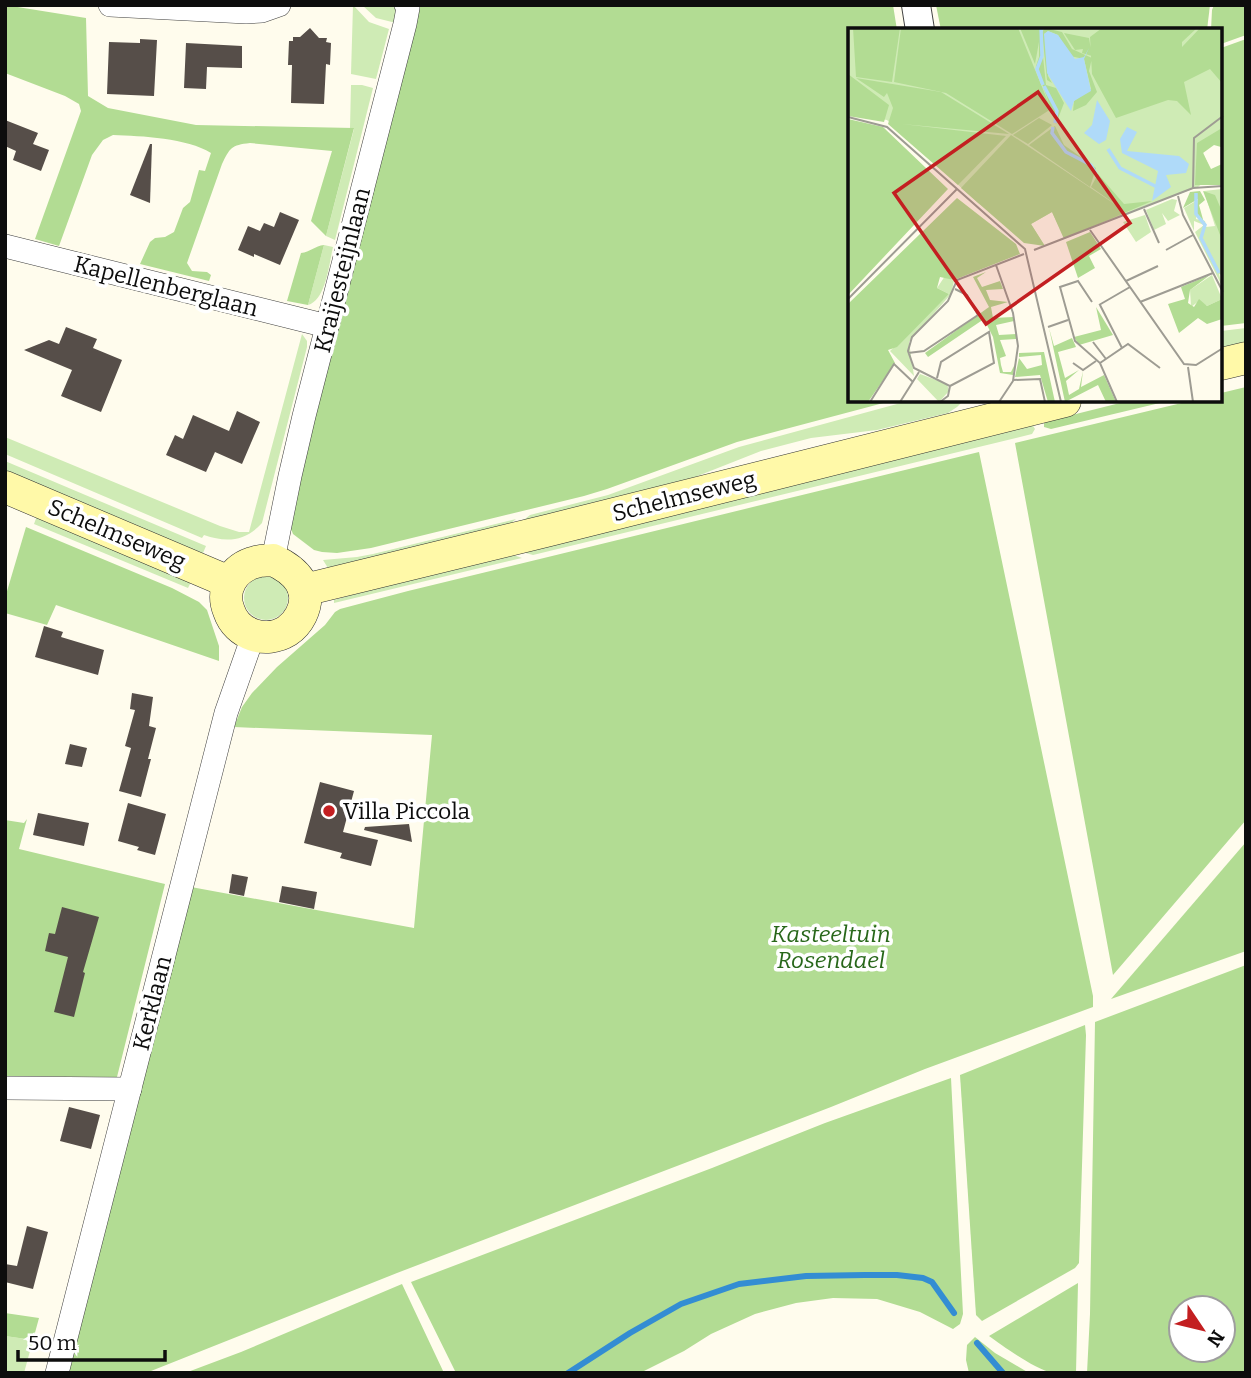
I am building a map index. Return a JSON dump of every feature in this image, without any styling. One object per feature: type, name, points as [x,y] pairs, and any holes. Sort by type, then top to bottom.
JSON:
[{"type":"main road","points":[[1223,364],[1246,358]]},
{"type":"main road","name":"Schelmseweg","points":[[304,590],[539,533],[989,410],[1057,402]]},
{"type":"main road","name":"Schelmseweg","points":[[5,487],[229,582]]},
{"type":"main road","points":[[275,548],[285,566],[295,573],[306,600],[303,611],[288,631],[275,636],[253,636],[235,623],[228,610],[226,599],[229,582],[242,568],[256,562],[275,548]]},
{"type":"street","points":[[110,5],[246,12],[279,5]]},
{"type":"street","name":"Kraijesteijnlaan","points":[[275,548],[289,476],[405,24],[408,8],[406,5]]},
{"type":"street","points":[[916,5],[920,28]]},
{"type":"street","name":"Kapellenberglaan","points":[[5,246],[327,326]]},
{"type":"street","name":"Kerklaan","points":[[57,1373],[226,713],[253,636]]},
{"type":"street","points":[[5,1088],[130,1089]]},
{"type":"green space","points":[[5,5],[86,18],[88,96],[108,108],[196,125],[354,128],[326,236],[311,221],[332,151],[250,143],[235,146],[227,154],[187,263],[192,271],[207,272],[211,275],[209,281],[140,264],[150,242],[174,232],[183,208],[190,202],[199,170],[205,171],[211,153],[177,141],[113,135],[103,140],[92,155],[59,246],[35,239],[81,111],[79,104],[65,96],[5,73]]},
{"type":"green space","points":[[353,5],[369,22],[389,29],[376,79],[351,74]]},
{"type":"green space","points":[[362,5],[394,5],[396,23],[376,18]]},
{"type":"green space","points":[[418,5],[893,5],[897,28],[848,28],[848,402],[887,402],[737,442],[584,496],[371,548],[337,553],[322,552],[314,550],[293,534],[291,529],[295,489],[335,323]]},
{"type":"green space","points":[[936,5],[1210,5],[1207,28],[941,28]]},
{"type":"green space","points":[[1214,5],[1246,5],[1246,35],[1223,43],[1223,28],[1211,28]]},
{"type":"green space","points":[[1246,39],[1246,323],[1223,326],[1223,47]]},
{"type":"green space","points":[[351,85],[373,88],[335,240],[326,236],[354,129],[350,128]]},
{"type":"green space","points":[[324,245],[333,247],[326,280],[319,296],[308,305]]},
{"type":"green space","points":[[324,245],[308,305],[287,301],[301,253]]},
{"type":"green space","points":[[1246,328],[1246,345],[1223,350],[1223,331]]},
{"type":"green space","points":[[302,334],[307,341],[307,347],[262,523],[243,537],[221,539],[204,535],[202,538],[5,454],[5,437],[220,526],[249,532]]},
{"type":"green space","points":[[1246,387],[1246,820],[1113,975],[1015,443],[1186,402],[1223,402],[1223,393]]},
{"type":"green space","points":[[904,402],[962,402],[948,413],[877,430],[811,438],[761,451],[690,479],[611,503],[516,526],[530,515],[608,495],[739,447]]},
{"type":"green space","points":[[1124,402],[1164,402],[1051,429],[1044,427],[1044,422]]},
{"type":"green space","points":[[1032,424],[1035,429],[1032,434],[533,555],[515,550]]},
{"type":"green space","name":"Kasteeltuin Rosendael","points":[[979,452],[1093,996],[1093,1007],[397,1273],[146,1373],[67,1373],[191,887],[414,928],[432,735],[234,727],[242,707],[252,693],[277,667],[340,609]]},
{"type":"green space","points":[[5,461],[206,546],[203,553],[5,475]]},
{"type":"green space","points":[[38,513],[191,582],[188,588],[34,524]]},
{"type":"green space","points":[[516,519],[502,531],[420,552],[328,568],[323,560],[373,554]]},
{"type":"green space","points":[[26,527],[172,588],[199,602],[207,610],[219,646],[219,661],[56,605],[47,625],[5,613],[5,598]]},
{"type":"green space","points":[[505,552],[522,558],[334,603],[334,600]]},
{"type":"green space","points":[[266,576],[275,577],[282,582],[287,589],[287,607],[282,614],[275,619],[266,620],[257,619],[250,614],[245,607],[244,598],[245,589],[250,582],[257,577]]},
{"type":"green space","points":[[27,819],[19,849],[165,884],[117,1077],[5,1076],[5,820],[24,823]]},
{"type":"green space","points":[[1246,842],[1246,951],[1111,999]]},
{"type":"green space","points":[[1246,965],[1246,1373],[1087,1373],[1095,1022]]},
{"type":"green space","points":[[1085,1025],[1079,1263],[1075,1268],[982,1321],[976,1315],[960,1075]]},
{"type":"green space","points":[[951,1078],[963,1314],[960,1324],[953,1329],[920,1312],[877,1299],[833,1298],[796,1303],[755,1314],[711,1334],[640,1373],[456,1373],[411,1282],[825,1123]]},
{"type":"green space","points":[[1078,1283],[1076,1373],[1046,1371],[989,1336]]},
{"type":"green space","points":[[402,1284],[444,1373],[185,1373],[241,1352]]},
{"type":"green space","points":[[5,1313],[39,1318],[33,1340],[5,1336]]},
{"type":"green space","points":[[5,1336],[33,1340],[24,1373],[5,1373]]},
{"type":"green space","points":[[975,1337],[995,1353],[1029,1373],[969,1373],[967,1345]]},
{"type":"building","points":[[310,28],[319,38],[327,38],[326,42],[331,43],[330,65],[326,64],[324,104],[291,103],[292,65],[288,65],[289,41],[293,41],[293,37],[300,37]]},
{"type":"building","points":[[140,39],[157,40],[154,96],[107,94],[109,42],[140,43]]},
{"type":"building","points":[[186,43],[242,46],[242,68],[207,67],[206,89],[184,88]]},
{"type":"building","points":[[5,120],[38,133],[33,144],[49,150],[41,171],[13,160],[16,151],[5,146]]},
{"type":"building","points":[[152,144],[150,203],[130,195]]},
{"type":"building","points":[[280,212],[299,220],[280,265],[238,250],[248,226],[260,231],[264,223],[274,227]]},
{"type":"building","points":[[66,327],[97,339],[93,348],[122,360],[101,412],[61,396],[72,370],[24,350],[49,340],[59,344]]},
{"type":"building","points":[[237,411],[260,422],[242,464],[215,452],[206,472],[166,455],[175,435],[183,439],[193,415],[229,431]]},
{"type":"building","points":[[44,626],[63,632],[61,637],[104,650],[98,675],[35,657]]},
{"type":"building","points":[[132,693],[153,697],[149,726],[156,728],[141,797],[119,791],[131,748],[125,746],[135,710],[130,709]]},
{"type":"building","points":[[70,744],[87,748],[82,767],[65,764]]},
{"type":"building","name":"Villa Piccola","points":[[320,782],[354,791],[343,832],[378,840],[371,866],[340,858],[342,853],[304,843]]},
{"type":"building","points":[[128,803],[166,814],[155,855],[118,841]]},
{"type":"building","points":[[38,813],[89,823],[84,846],[33,835]]},
{"type":"building","points":[[409,824],[412,842],[364,830],[365,827]]},
{"type":"building","points":[[232,874],[248,877],[244,896],[229,893]]},
{"type":"building","points":[[282,886],[317,892],[314,909],[279,902]]},
{"type":"building","points":[[62,907],[99,917],[83,972],[85,973],[74,1017],[54,1012],[68,957],[45,951],[49,933],[55,934]]},
{"type":"building","points":[[69,1107],[100,1115],[91,1149],[60,1141]]},
{"type":"building","points":[[27,1226],[48,1232],[33,1289],[5,1282],[5,1264],[17,1266]]},
{"type":"waterway","points":[[568,1373],[681,1304],[739,1284],[806,1276],[897,1275],[923,1278],[932,1282],[954,1313]]},
{"type":"waterway","points":[[977,1343],[1003,1373]]},
{"type":"place","name":"Villa Piccola","points":[[329,811]]}]
